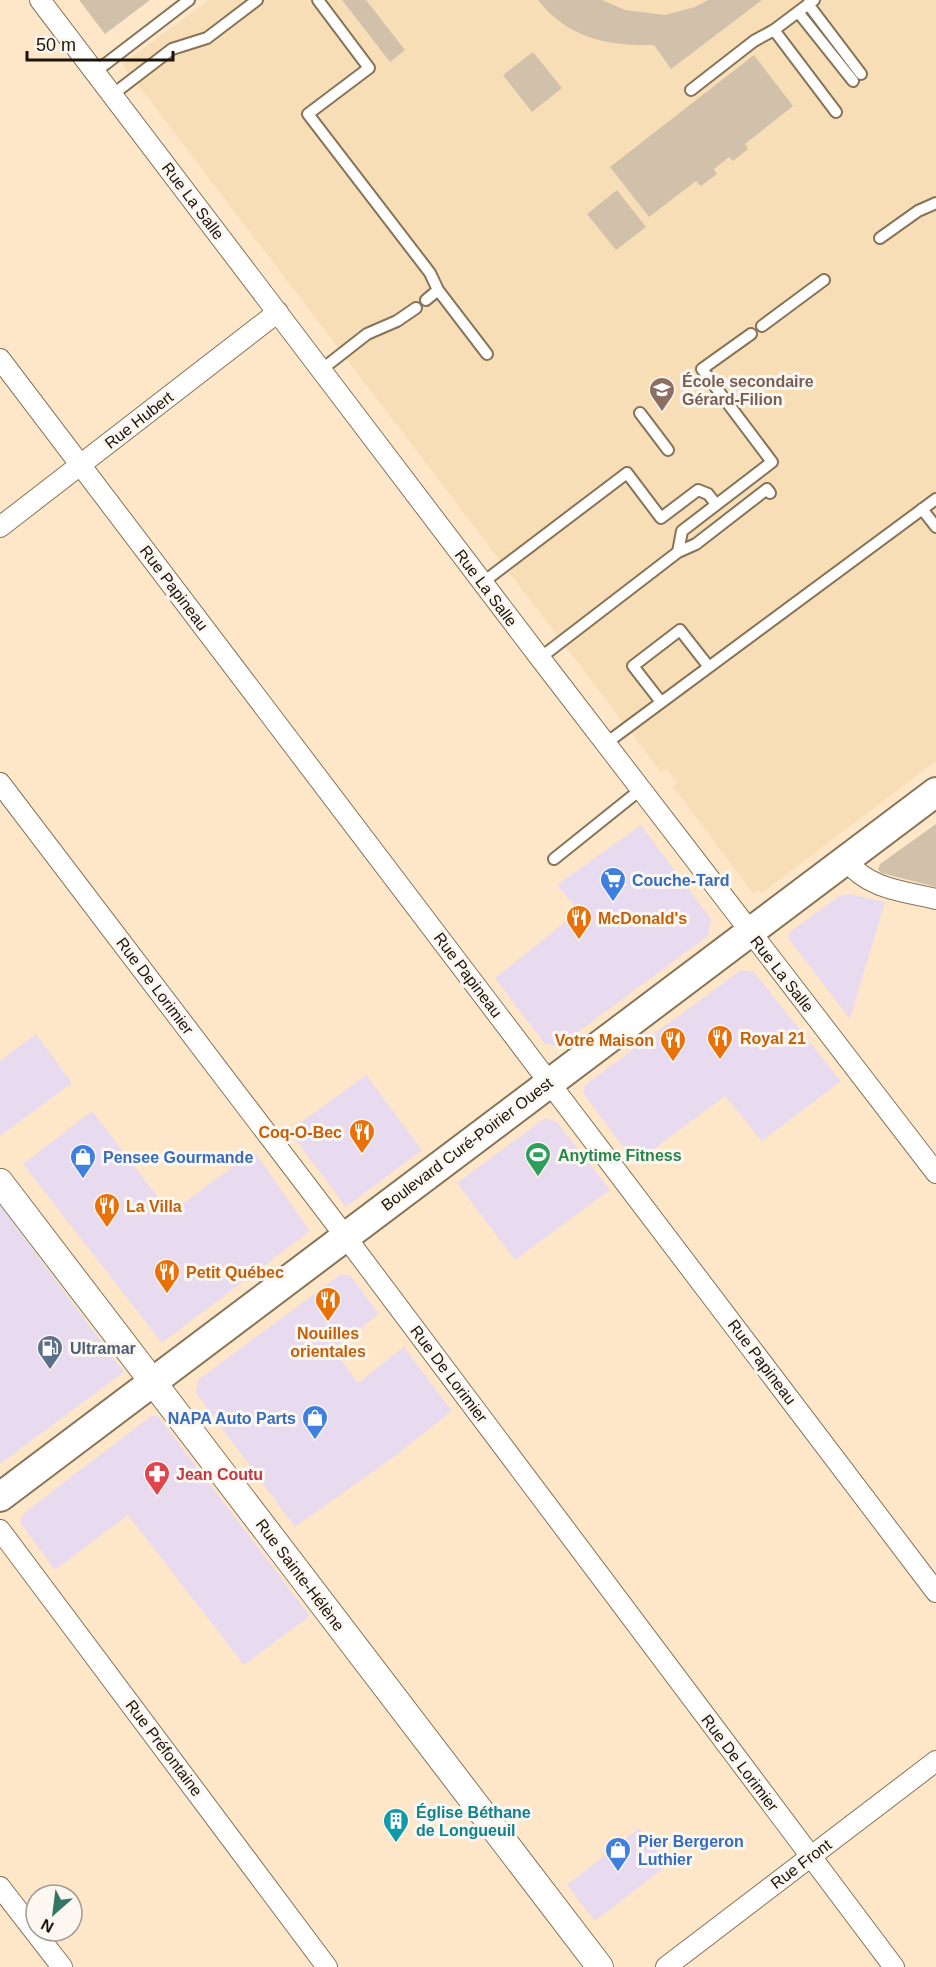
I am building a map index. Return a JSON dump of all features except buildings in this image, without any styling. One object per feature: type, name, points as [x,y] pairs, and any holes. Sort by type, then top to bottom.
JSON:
[{"type":"main road","name":"Boulevard Curé-Poirier Ouest","points":[[0,1497],[936,792]]},
{"type":"street","name":"Rue La Salle","points":[[40,0],[640,790],[936,1173]]},
{"type":"street","name":"Rue Hubert","points":[[0,527],[278,312]]},
{"type":"street","name":"Rue Papineau","points":[[0,359],[936,1592]]},
{"type":"street","name":"Rue De Lorimier","points":[[0,783],[345,1236],[894,1967]]},
{"type":"street","points":[[846,860],[858,875],[870,882],[936,899]]},
{"type":"street","name":"Rue Sainte-Hélène","points":[[0,1182],[600,1967]]},
{"type":"street","name":"Rue Préfontaine","points":[[0,1530],[327,1967]]},
{"type":"street","name":"Rue Front","points":[[666,1967],[936,1761]]},
{"type":"street","points":[[0,1887],[62,1967]]},
{"type":"lane","points":[[95,72],[189,0]]},
{"type":"lane","points":[[112,95],[172,49],[207,38],[257,0]]},
{"type":"lane","points":[[318,0],[369,68],[308,114],[430,273],[438,290],[488,354]]},
{"type":"lane","points":[[691,90],[754,41],[774,30],[811,2],[857,77],[798,12]]},
{"type":"lane","points":[[774,30],[836,112]]},
{"type":"lane","points":[[880,238],[918,211],[936,203]]},
{"type":"lane","points":[[762,326],[824,280]]},
{"type":"lane","points":[[426,300],[438,290]]},
{"type":"lane","points":[[321,370],[367,334],[396,321],[416,308]]},
{"type":"lane","points":[[678,552],[682,531],[771,462],[702,369],[751,334]]},
{"type":"lane","points":[[640,413],[668,450]]},
{"type":"lane","points":[[482,583],[627,473],[661,518],[698,490],[708,494],[716,504]]},
{"type":"lane","points":[[540,658],[678,552],[696,544],[767,489],[770,493]]},
{"type":"lane","points":[[605,744],[936,499]]},
{"type":"lane","points":[[922,509],[936,527]]},
{"type":"lane","points":[[661,702],[633,666],[680,630],[709,667]]},
{"type":"lane","points":[[554,859],[640,790]]},
{"type":"shaded area","points":[[79,0],[150,0],[105,34]]},
{"type":"shaded area","name":"École secondaire Gérard-Filion","points":[[209,0],[936,0],[936,761],[762,893],[758,890],[753,893],[673,787],[677,783],[667,769],[661,772],[122,64]]},
{"type":"shaded area","points":[[342,0],[366,0],[405,50],[390,62]]},
{"type":"shaded area","points":[[538,0],[602,0],[625,10],[665,15],[695,7],[708,0],[762,0],[671,69],[654,45],[621,44],[590,38],[562,24]]},
{"type":"shaded area","points":[[533,52],[562,88],[532,112],[503,75]]},
{"type":"shaded area","points":[[754,55],[793,106],[745,144],[748,149],[733,161],[729,157],[714,169],[717,174],[701,186],[696,181],[649,217],[610,167]]},
{"type":"shaded area","points":[[617,190],[646,227],[616,250],[587,214]]},
{"type":"shaded area","points":[[936,824],[936,887],[881,873],[878,869],[880,864]]},
{"type":"shaded area","points":[[641,825],[711,919],[708,936],[559,1046],[545,1044],[495,978],[579,911],[557,885]]},
{"type":"shaded area","points":[[849,894],[885,902],[850,1019],[788,938],[791,931],[839,896]]},
{"type":"shaded area","points":[[741,970],[754,972],[841,1081],[762,1141],[725,1096],[635,1163],[583,1093],[586,1084]]},
{"type":"shaded area","points":[[36,1034],[72,1083],[0,1136],[0,1061]]},
{"type":"shaded area","points":[[366,1075],[422,1150],[346,1207],[289,1131]]},
{"type":"shaded area","points":[[92,1111],[170,1213],[254,1151],[310,1231],[162,1343],[23,1164]]},
{"type":"shaded area","points":[[545,1118],[557,1122],[610,1190],[515,1260],[457,1183]]},
{"type":"shaded area","points":[[0,1205],[124,1372],[0,1464]]},
{"type":"shaded area","points":[[341,1274],[351,1276],[379,1314],[333,1349],[358,1383],[404,1347],[452,1411],[395,1456],[295,1527],[196,1393],[198,1380]]},
{"type":"shaded area","points":[[151,1416],[158,1416],[310,1616],[244,1665],[128,1515],[55,1570],[20,1522],[24,1513]]},
{"type":"shaded area","points":[[639,1828],[668,1865],[595,1921],[567,1885]]},
{"type":"place","name":"École secondaire Gérard-Filion","points":[[662,413]]},
{"type":"place","name":"Couche-Tard","points":[[613,903]]},
{"type":"place","name":"McDonald's","points":[[579,941]]},
{"type":"place","name":"Royal 21","points":[[720,1061]]},
{"type":"place","name":"Votre Maison","points":[[673,1063]]},
{"type":"place","name":"Coq-O-Bec","points":[[362,1155]]},
{"type":"place","name":"Anytime Fitness","points":[[538,1178]]},
{"type":"place","name":"Pensee Gourmande","points":[[83,1180]]},
{"type":"place","name":"La Villa","points":[[107,1229]]},
{"type":"place","name":"Petit Québec","points":[[167,1295]]},
{"type":"place","name":"Nouilles orientales","points":[[328,1323]]},
{"type":"place","name":"Ultramar","points":[[50,1371]]},
{"type":"place","name":"NAPA Auto Parts","points":[[315,1441]]},
{"type":"place","name":"Jean Coutu","points":[[157,1497]]},
{"type":"place","name":"Église Béthane de Longueuil","points":[[396,1844]]},
{"type":"place","name":"Pier Bergeron Luthier","points":[[618,1873]]}]
